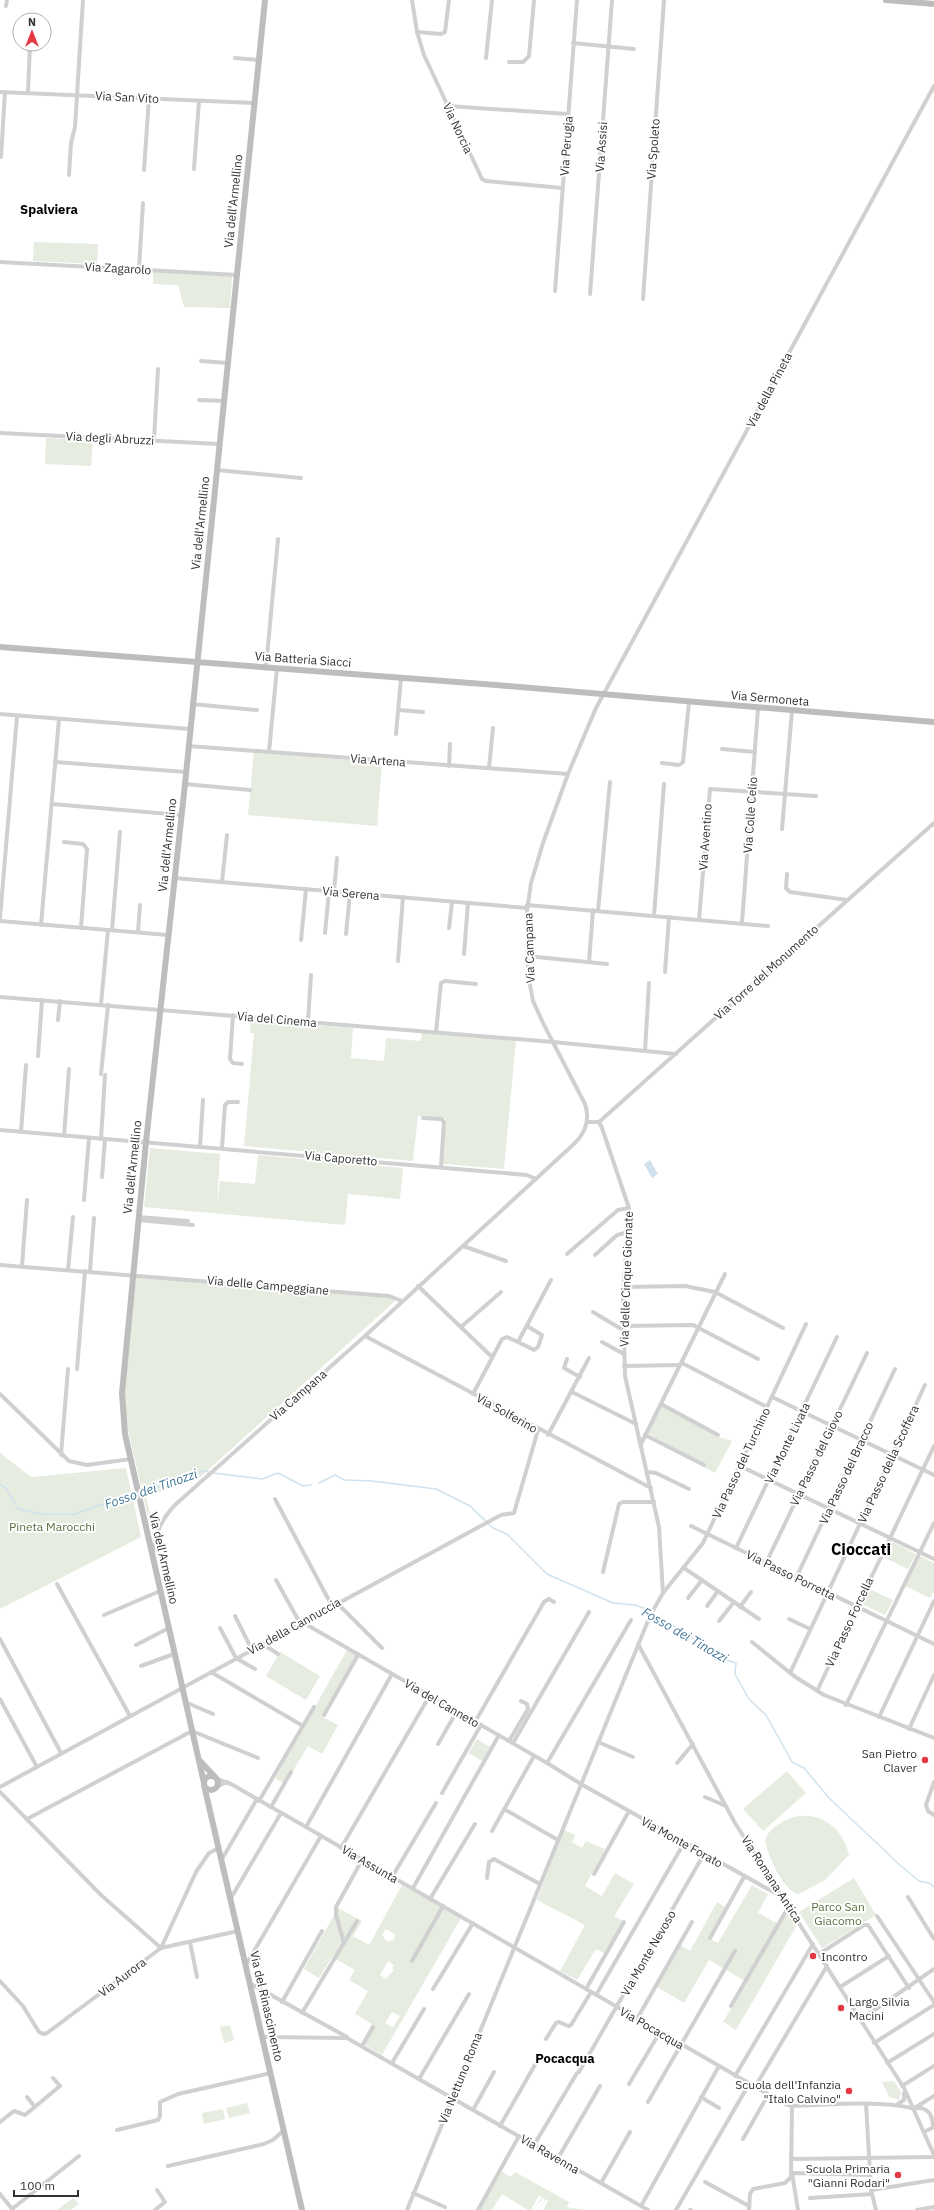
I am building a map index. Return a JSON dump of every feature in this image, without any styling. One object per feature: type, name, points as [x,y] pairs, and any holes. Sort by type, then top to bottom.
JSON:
[{"type":"street","points":[[6,6],[7,0]]},
{"type":"street","points":[[69,175],[77,95],[83,0]]},
{"type":"street","name":"Via dell'Armellino","points":[[182,1688],[137,1489],[123,1419],[122,1399],[138,1219],[185,784],[196,662],[265,0]]},
{"type":"street","name":"Via Norcia","points":[[412,0],[417,32],[424,55],[483,180],[562,188]]},
{"type":"street","points":[[417,32],[441,34],[445,32],[449,0]]},
{"type":"street","points":[[486,58],[492,0]]},
{"type":"street","points":[[509,62],[522,62],[529,56],[534,0]]},
{"type":"street","name":"Via Perugia","points":[[555,291],[577,0]]},
{"type":"street","name":"Via Assisi","points":[[590,294],[612,0]]},
{"type":"street","name":"Via Spoleto","points":[[643,299],[664,0]]},
{"type":"street","points":[[886,0],[934,4]]},
{"type":"street","points":[[573,43],[634,49]]},
{"type":"street","points":[[28,93],[30,52]]},
{"type":"street","points":[[236,58],[259,60]]},
{"type":"street","name":"Via della Pineta","points":[[604,694],[934,86]]},
{"type":"street","points":[[1,157],[2,92]]},
{"type":"street","name":"Via San Vito","points":[[2,92],[254,103]]},
{"type":"street","points":[[144,170],[149,98]]},
{"type":"street","points":[[194,169],[199,101]]},
{"type":"street","points":[[448,106],[568,114]]},
{"type":"street","points":[[139,269],[143,203]]},
{"type":"street","name":"Via Zagarolo","points":[[0,262],[237,275]]},
{"type":"street","points":[[201,362],[228,363]]},
{"type":"street","points":[[154,440],[158,370]]},
{"type":"street","points":[[199,400],[224,401]]},
{"type":"street","name":"Via degli Abruzzi","points":[[0,434],[219,444]]},
{"type":"street","points":[[217,470],[301,478]]},
{"type":"street","points":[[266,667],[278,539]]},
{"type":"street","name":"Via Batteria Siacci","points":[[0,647],[604,694]]},
{"type":"street","points":[[269,752],[276,668]]},
{"type":"street","points":[[396,734],[401,678]]},
{"type":"street","name":"Via Sermoneta","points":[[604,694],[934,722]]},
{"type":"street","name":"Via Campana","points":[[152,1556],[156,1534],[164,1518],[176,1504],[365,1336],[577,1141],[587,1122],[587,1110],[583,1100],[533,1001],[528,981],[527,906],[534,874],[568,774],[584,733],[604,694]]},
{"type":"street","points":[[662,763],[679,765],[683,762],[688,702]]},
{"type":"street","points":[[192,704],[257,710]]},
{"type":"street","name":"Via Colle Celio","points":[[742,923],[758,708]]},
{"type":"street","points":[[399,710],[423,712]]},
{"type":"street","points":[[782,829],[792,711]]},
{"type":"street","points":[[0,714],[190,729]]},
{"type":"street","points":[[0,918],[17,716]]},
{"type":"street","points":[[41,925],[59,719]]},
{"type":"street","points":[[489,768],[492,728]]},
{"type":"street","points":[[449,766],[450,744]]},
{"type":"street","name":"Via Artena","points":[[188,746],[568,774]]},
{"type":"street","points":[[722,749],[755,752]]},
{"type":"street","points":[[55,762],[186,772]]},
{"type":"street","points":[[589,962],[610,782]]},
{"type":"street","points":[[185,784],[250,790]]},
{"type":"street","points":[[654,916],[664,784]]},
{"type":"street","name":"Via Aventino","points":[[699,920],[709,790],[714,788],[816,796]]},
{"type":"street","points":[[52,804],[181,815]]},
{"type":"street","name":"Via Torre del Monumento","points":[[599,1122],[934,823]]},
{"type":"street","points":[[101,1004],[120,832]]},
{"type":"street","points":[[222,882],[227,835]]},
{"type":"street","points":[[64,842],[82,844],[87,849],[81,928]]},
{"type":"street","points":[[325,933],[337,858]]},
{"type":"street","points":[[788,874],[786,888],[790,892],[847,900]]},
{"type":"street","name":"Via Serena","points":[[174,878],[452,902],[596,911],[768,926]]},
{"type":"street","points":[[301,940],[306,889]]},
{"type":"street","points":[[346,934],[350,893]]},
{"type":"street","points":[[398,961],[403,897]]},
{"type":"street","points":[[449,928],[452,902]]},
{"type":"street","points":[[464,954],[468,903]]},
{"type":"street","points":[[138,932],[140,905]]},
{"type":"street","points":[[665,972],[669,917]]},
{"type":"street","points":[[0,921],[168,935]]},
{"type":"street","points":[[527,956],[607,964]]},
{"type":"street","points":[[308,1021],[311,975]]},
{"type":"street","points":[[436,1032],[441,982],[476,984]]},
{"type":"street","points":[[645,1051],[649,983]]},
{"type":"street","name":"Via del Cinema","points":[[0,997],[308,1021],[676,1054]]},
{"type":"street","points":[[38,1056],[42,1000]]},
{"type":"street","points":[[58,1020],[60,1001]]},
{"type":"street","points":[[102,1177],[103,1074],[108,1005]]},
{"type":"street","points":[[234,1015],[230,1059],[233,1063],[242,1064]]},
{"type":"street","points":[[21,1132],[26,1065]]},
{"type":"street","points":[[64,1136],[69,1069]]},
{"type":"street","points":[[200,1146],[204,1100]]},
{"type":"street","points":[[222,1148],[226,1104],[238,1102]]},
{"type":"street","points":[[423,1118],[440,1119],[444,1122],[441,1167]]},
{"type":"street","points":[[587,1122],[599,1122]]},
{"type":"street","name":"Via delle Cinque Giornate","points":[[599,1122],[629,1208],[623,1328],[625,1380],[641,1444],[660,1532],[660,1564],[663,1593]]},
{"type":"street","name":"Via Caporetto","points":[[0,1130],[441,1167],[527,1175],[536,1178]]},
{"type":"street","points":[[84,1200],[89,1138]]},
{"type":"street","points":[[136,1164],[138,1142]]},
{"type":"street","points":[[22,1266],[26,1200]]},
{"type":"street","points":[[567,1254],[618,1210],[629,1208]]},
{"type":"street","points":[[68,1270],[73,1217]]},
{"type":"street","points":[[77,1369],[94,1218]]},
{"type":"street","points":[[138,1219],[188,1221]]},
{"type":"street","points":[[138,1219],[192,1225]]},
{"type":"street","points":[[595,1254],[618,1235],[628,1232]]},
{"type":"street","points":[[463,1246],[506,1261]]},
{"type":"street","name":"Via delle Campeggiane","points":[[0,1265],[133,1274],[389,1296],[402,1301]]},
{"type":"street","points":[[641,1444],[725,1274]]},
{"type":"street","points":[[518,1342],[551,1280]]},
{"type":"street","points":[[418,1286],[492,1357]]},
{"type":"street","points":[[624,1287],[687,1286],[715,1292],[783,1328]]},
{"type":"street","points":[[461,1327],[501,1292]]},
{"type":"street","points":[[593,1312],[623,1328],[686,1324],[699,1327],[758,1358]]},
{"type":"street","name":"Via Passo del Turchino","points":[[581,1784],[653,1609],[663,1593],[699,1550],[806,1324]]},
{"type":"street","points":[[473,1394],[503,1338],[507,1337],[532,1350],[538,1347],[542,1335],[527,1326]]},
{"type":"street","name":"Via Solferino","points":[[365,1336],[538,1430],[651,1488]]},
{"type":"street","name":"Via Monte Livata","points":[[736,1548],[837,1337]]},
{"type":"street","points":[[602,1342],[624,1354]]},
{"type":"street","name":"Via Passo del Giovo","points":[[766,1563],[867,1353]]},
{"type":"street","points":[[567,1358],[564,1368],[580,1376]]},
{"type":"street","points":[[548,1435],[590,1358]]},
{"type":"street","points":[[624,1366],[681,1364],[767,1407]]},
{"type":"street","points":[[61,1455],[68,1369]]},
{"type":"street","name":"Via Passo del Bracco","points":[[796,1578],[895,1369]]},
{"type":"street","name":"Via Passo della Scoffera","points":[[790,1673],[925,1385]]},
{"type":"street","points":[[572,1392],[636,1424]]},
{"type":"street","points":[[0,1394],[69,1462],[82,1465],[131,1459]]},
{"type":"street","points":[[772,1397],[934,1475]]},
{"type":"street","points":[[661,1404],[718,1435]]},
{"type":"street","name":"Via della Cannuccia","points":[[0,1787],[492,1519],[502,1514],[512,1514],[515,1511],[538,1430]]},
{"type":"street","points":[[645,1435],[704,1465]]},
{"type":"street","name":"Via Passo Forcella","points":[[817,1691],[934,1446]]},
{"type":"street","points":[[738,1465],[934,1559]]},
{"type":"street","points":[[647,1472],[656,1473],[689,1489]]},
{"type":"street","points":[[275,1499],[332,1606]]},
{"type":"street","points":[[603,1572],[618,1504],[623,1502],[654,1502]]},
{"type":"street","points":[[846,1705],[934,1523]]},
{"type":"street","name":"Via Passo Porretta","points":[[691,1526],[934,1644]]},
{"type":"street","points":[[684,1568],[759,1619]]},
{"type":"street","points":[[276,1580],[301,1623]]},
{"type":"street","points":[[688,1598],[702,1580]]},
{"type":"street","points":[[58,1584],[130,1716]]},
{"type":"street","points":[[104,1615],[160,1591]]},
{"type":"street","points":[[707,1606],[718,1591]]},
{"type":"street","points":[[740,1606],[751,1592]]},
{"type":"street","points":[[475,1722],[544,1602],[549,1599],[554,1602]]},
{"type":"street","points":[[879,1717],[934,1601]]},
{"type":"street","points":[[719,1621],[734,1602]]},
{"type":"street","points":[[337,1603],[382,1648]]},
{"type":"street","points":[[511,1742],[589,1612]]},
{"type":"street","points":[[235,1616],[252,1650]]},
{"type":"street","points":[[789,1619],[810,1629]]},
{"type":"street","points":[[547,1763],[631,1620]]},
{"type":"street","name":"Via del Canneto","points":[[301,1623],[430,1695],[581,1784]]},
{"type":"street","points":[[136,1645],[168,1628]]},
{"type":"street","points":[[220,1628],[236,1658],[255,1670]]},
{"type":"street","points":[[0,1639],[61,1753]]},
{"type":"street","points":[[752,1642],[790,1673],[817,1691],[846,1705],[934,1738]]},
{"type":"street","points":[[262,1644],[278,1654]]},
{"type":"street","name":"Via Romana Antica","points":[[638,1644],[726,1806],[903,2087],[934,2156]]},
{"type":"street","points":[[141,1666],[174,1654]]},
{"type":"street","points":[[324,1715],[358,1655]]},
{"type":"street","points":[[211,1672],[302,1726]]},
{"type":"street","points":[[306,1827],[392,1674]]},
{"type":"street","points":[[909,1729],[934,1675]]},
{"type":"street","name":"Via del Rinascimento","points":[[182,1688],[302,2210]]},
{"type":"street","points":[[341,1848],[430,1695]]},
{"type":"street","points":[[0,1699],[37,1766]]},
{"type":"street","points":[[511,1742],[528,1708],[526,1704],[521,1701]]},
{"type":"street","points":[[185,1702],[212,1714]]},
{"type":"street","points":[[222,1860],[314,1706]]},
{"type":"street","points":[[438,1744],[456,1711]]},
{"type":"street","points":[[442,1792],[481,1725]]},
{"type":"street","points":[[27,1819],[192,1731],[258,1758]]},
{"type":"street","points":[[413,1888],[499,1735]]},
{"type":"street","points":[[598,1742],[633,1757]]},
{"type":"street","points":[[677,1762],[693,1744]]},
{"type":"street","points":[[492,1831],[534,1756]]},
{"type":"street","name":"Via del Rinascimento","points":[[200,1761],[216,1778]]},
{"type":"street","points":[[271,1807],[291,1772]]},
{"type":"street","points":[[209,1808],[217,1788],[216,1778],[208,1777],[204,1784],[209,1790],[217,1788],[227,1782]]},
{"type":"street","name":"Via Assunta","points":[[216,1778],[227,1782],[514,1947]]},
{"type":"street","points":[[934,1782],[926,1805],[928,1810],[934,1815]]},
{"type":"street","name":"Via Monte Forato","points":[[581,1784],[744,1877],[784,1898]]},
{"type":"street","name":"Via Nettuno Roma","points":[[407,2210],[451,2098],[581,1784]]},
{"type":"street","points":[[0,1792],[101,1895],[161,1948],[238,1931]]},
{"type":"street","points":[[705,1797],[726,1806]]},
{"type":"street","points":[[392,1877],[436,1803]]},
{"type":"street","points":[[504,1808],[558,1840]]},
{"type":"street","points":[[594,1874],[628,1811]]},
{"type":"street","points":[[231,1898],[281,1813]]},
{"type":"street","points":[[430,1899],[474,1824]]},
{"type":"street","points":[[246,1965],[321,1836]]},
{"type":"street","points":[[596,1995],[684,1843]]},
{"type":"street","name":"Via Aurora","points":[[0,1981],[23,2006],[38,2032],[45,2034],[161,1948],[196,1872],[209,1853],[219,1848]]},
{"type":"street","name":"Via Monte Nevoso","points":[[534,2145],[617,2007],[704,1854]]},
{"type":"street","points":[[487,1878],[490,1861],[494,1859],[540,1884]]},
{"type":"street","points":[[344,1943],[336,1915],[336,1905],[362,1860]]},
{"type":"street","points":[[710,1938],[744,1877]]},
{"type":"street","points":[[908,1897],[934,1940]]},
{"type":"street","points":[[412,1961],[443,1906]]},
{"type":"street","points":[[731,2006],[789,1906]]},
{"type":"street","points":[[874,2043],[934,2004],[877,1916]]},
{"type":"street","points":[[302,2012],[357,1921]]},
{"type":"street","points":[[586,1989],[624,1922]]},
{"type":"street","points":[[637,2019],[692,1922]]},
{"type":"street","points":[[433,1989],[473,1923]]},
{"type":"street","points":[[819,1954],[867,1925],[871,1927],[909,1988]]},
{"type":"street","points":[[282,2002],[322,1931]]},
{"type":"street","points":[[190,1942],[197,1977]]},
{"type":"street","points":[[735,2076],[813,1944]]},
{"type":"street","name":"Via Pocacqua","points":[[514,1947],[768,2095],[792,2106]]},
{"type":"street","points":[[648,2102],[735,1952]]},
{"type":"street","points":[[840,1987],[889,1956]]},
{"type":"street","points":[[755,2087],[827,1966]]},
{"type":"street","points":[[860,2020],[909,1988],[934,1969]]},
{"type":"street","name":"Via Ravenna","points":[[251,1984],[648,2210]]},
{"type":"street","points":[[546,2039],[557,2022],[568,2026],[571,2025],[591,1992]]},
{"type":"street","points":[[418,2079],[469,1994]]},
{"type":"street","points":[[392,2064],[424,2009]]},
{"type":"street","points":[[362,2046],[373,2027]]},
{"type":"street","points":[[629,2084],[660,2032]]},
{"type":"street","points":[[887,2063],[934,2034]]},
{"type":"street","points":[[263,2037],[347,2038]]},
{"type":"street","points":[[500,2126],[536,2063]]},
{"type":"street","points":[[641,2206],[719,2066]]},
{"type":"street","points":[[896,2105],[904,2100],[903,2087],[934,2066]]},
{"type":"street","points":[[473,2110],[494,2072]]},
{"type":"street","points":[[117,2130],[158,2120],[160,2118],[160,2102],[176,2094],[271,2073]]},
{"type":"street","points":[[0,2122],[13,2112],[17,2111],[24,2116],[36,2107],[62,2085],[53,2078]]},
{"type":"street","points":[[676,2210],[749,2084]]},
{"type":"street","points":[[558,2158],[600,2086]]},
{"type":"street","points":[[743,2139],[768,2095]]},
{"type":"street","points":[[914,2109],[934,2096]]},
{"type":"street","points":[[28,2097],[36,2107]]},
{"type":"street","points":[[702,2097],[720,2108]]},
{"type":"street","points":[[866,2104],[870,2175],[876,2210]]},
{"type":"street","points":[[866,2115],[877,2104]]},
{"type":"street","points":[[798,2210],[791,2159],[792,2106],[877,2104],[896,2105],[914,2109],[923,2108],[928,2112],[933,2120],[934,2127],[924,2132]]},
{"type":"street","points":[[168,2166],[266,2144],[284,2130]]},
{"type":"street","points":[[601,2183],[630,2132]]},
{"type":"street","points":[[478,2210],[519,2136]]},
{"type":"street","points":[[928,2143],[934,2143]]},
{"type":"street","points":[[0,2194],[12,2209],[79,2156]]},
{"type":"street","points":[[791,2159],[869,2159],[934,2156]]},
{"type":"street","points":[[792,2173],[870,2175]]},
{"type":"street","points":[[705,2182],[749,2208],[750,2194],[753,2189],[785,2183],[790,2179],[792,2173]]},
{"type":"street","points":[[810,2198],[872,2192],[934,2180]]},
{"type":"street","points":[[155,2210],[165,2202],[157,2190]]},
{"type":"street","points":[[413,2193],[445,2207]]},
{"type":"street","points":[[917,2210],[934,2207]]},
{"type":"green space","points":[[34,242],[98,244],[97,264],[33,261]]},
{"type":"green space","points":[[153,272],[232,276],[230,308],[184,307],[178,285],[153,284]]},
{"type":"green space","points":[[46,438],[93,441],[91,466],[45,464]]},
{"type":"green space","points":[[254,752],[382,763],[377,826],[248,815]]},
{"type":"green space","points":[[251,1020],[353,1028],[351,1058],[384,1061],[386,1038],[421,1041],[422,1032],[516,1040],[504,1169],[443,1164],[446,1119],[418,1116],[413,1161],[244,1146],[254,1033],[250,1033]]},
{"type":"green space","points":[[150,1148],[220,1154],[217,1207],[220,1181],[255,1184],[258,1155],[403,1168],[400,1199],[348,1194],[345,1225],[144,1207]]},
{"type":"green space","points":[[136,1276],[389,1296],[395,1301],[197,1480],[196,1478],[146,1497],[153,1525],[150,1526],[123,1408]]},
{"type":"green space","points":[[661,1406],[719,1437],[732,1441],[715,1473],[704,1467],[705,1465],[647,1433]]},
{"type":"green space","name":"Pineta Marocchi","points":[[0,1453],[31,1477],[126,1468],[141,1537],[0,1609]]},
{"type":"green space","points":[[890,1541],[916,1554],[908,1569],[883,1557]]},
{"type":"green space","points":[[920,1556],[934,1563],[934,1591],[930,1598],[905,1586]]},
{"type":"green space","points":[[867,1588],[893,1600],[885,1615],[860,1603]]},
{"type":"green space","points":[[347,1650],[356,1655],[321,1716],[338,1725],[322,1754],[308,1746],[285,1784],[275,1778]]},
{"type":"green space","points":[[280,1652],[320,1676],[306,1700],[266,1676]]},
{"type":"green space","points":[[477,1739],[490,1747],[482,1761],[468,1753]]},
{"type":"green space","points":[[787,1771],[806,1793],[763,1831],[743,1809]]},
{"type":"green space","points":[[799,1816],[817,1818],[832,1825],[842,1838],[849,1855],[825,1880],[799,1894],[793,1892],[782,1880],[769,1854],[765,1840],[770,1831],[779,1824]]},
{"type":"green space","points":[[564,1830],[575,1835],[572,1842],[582,1848],[586,1841],[605,1849],[585,1886],[602,1896],[615,1873],[634,1884],[614,1916],[623,1921],[604,1953],[596,1949],[577,1980],[560,1971],[585,1925],[537,1900]]},
{"type":"green space","name":"Parco San Giacomo","points":[[854,1878],[876,1915],[822,1948],[799,1912]]},
{"type":"green space","points":[[402,1885],[461,1918],[382,2055],[362,2043],[372,2024],[355,2014],[368,1991],[349,1980],[355,1970],[332,1957],[319,1978],[304,1969],[338,1908],[362,1921],[353,1936],[369,1945]],"holes":[[[386,1929],[396,1935],[393,1941],[391,1940],[389,1942],[384,1939],[385,1937],[382,1935]],[[388,1961],[394,1965],[392,1968],[394,1970],[386,1979],[380,1975]],[[392,2012],[400,2016],[393,2027],[385,2023]]]},
{"type":"green space","points":[[752,1885],[768,1894],[758,1913],[780,1925],[788,1910],[797,1925],[736,2030],[723,2022],[747,1982],[709,1960],[684,2003],[657,1987],[680,1945],[690,1951],[717,1902],[725,1907],[708,1938],[718,1943]]},
{"type":"green space","points":[[230,2025],[234,2040],[224,2043],[220,2027]]},
{"type":"green space","points":[[894,2081],[901,2092],[899,2100],[889,2097],[882,2082]]},
{"type":"green space","points":[[247,2103],[250,2113],[229,2118],[226,2108]]},
{"type":"green space","points":[[223,2109],[225,2119],[204,2124],[202,2113]]},
{"type":"green space","points":[[501,2171],[511,2177],[515,2172],[569,2202],[567,2207],[584,2210],[543,2210],[548,2201],[546,2199],[539,2210],[545,2199],[543,2198],[534,2210],[542,2197],[539,2195],[531,2210],[528,2210],[502,2194],[492,2210],[479,2210]]},
{"type":"green space","points":[[73,2198],[79,2204],[71,2210],[57,2210]]},
{"type":"water","points":[[650,1160],[658,1174],[652,1178],[644,1164]]},
{"type":"waterway","name":"Fosso dei Tinozzi","points":[[141,1493],[203,1471],[209,1472]]},
{"type":"waterway","name":"Fosso dei Tinozzi","points":[[213,1473],[262,1479],[278,1473],[303,1486],[311,1485]]},
{"type":"waterway","name":"Fosso dei Tinozzi","points":[[319,1483],[335,1475],[345,1480],[372,1481],[436,1489],[470,1506],[493,1528],[507,1534],[547,1574],[613,1603],[635,1605],[646,1609],[654,1617],[663,1619],[706,1647],[720,1652],[726,1660],[736,1663],[735,1674],[749,1699],[766,1715],[792,1762],[804,1768],[829,1798],[901,1866],[919,1881],[929,1883],[934,1887]]},
{"type":"waterway","name":"Fosso dei Tinozzi","points":[[0,1485],[6,1488],[18,1509],[41,1514],[76,1514],[99,1505],[118,1502],[137,1495]]},
{"type":"place","name":"San Pietro Claver","points":[[925,1760]]},
{"type":"place","name":"Incontro","points":[[813,1956]]},
{"type":"place","name":"Largo Silvia Macini","points":[[841,2008]]},
{"type":"place","name":"Scuola dell'Infanzia \"Italo Calvino\"","points":[[849,2091]]},
{"type":"place","name":"Scuola Primaria \"Gianni Rodari\"","points":[[898,2175]]},
{"type":"district","name":"Spalviera","points":[[49,209]]},
{"type":"district","name":"Cioccati","points":[[861,1549]]},
{"type":"district","name":"Pocacqua","points":[[565,2058]]}]
